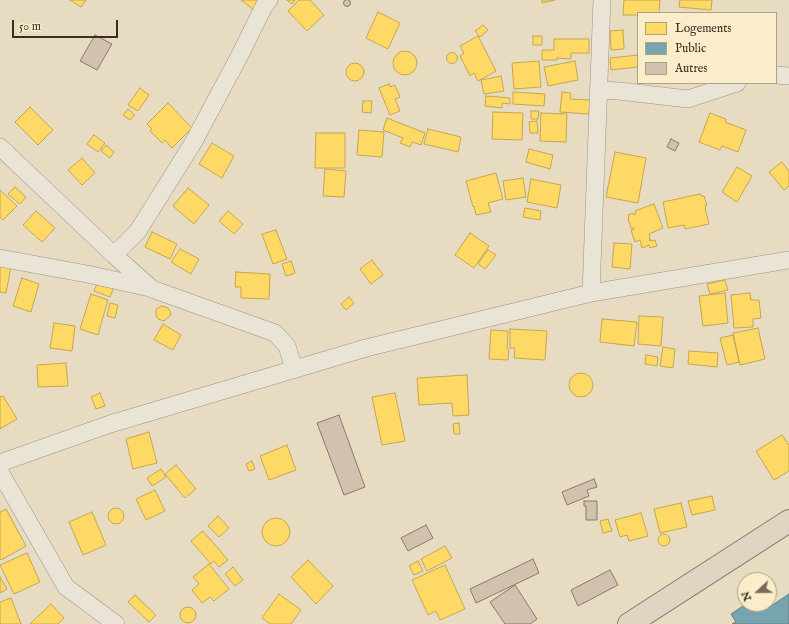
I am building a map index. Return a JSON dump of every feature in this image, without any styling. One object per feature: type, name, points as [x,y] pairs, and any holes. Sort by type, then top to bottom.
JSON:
[{"type":"highway","points":[[629,624],[789,521]]},
{"type":"street","points":[[114,255],[138,231],[193,143],[241,54],[264,6],[269,0]]},
{"type":"street","points":[[591,294],[602,0]]},
{"type":"street","points":[[777,76],[789,76]]},
{"type":"street","points":[[598,90],[688,99],[734,84]]},
{"type":"street","points":[[0,147],[152,289]]},
{"type":"street","points":[[0,258],[87,274],[152,289],[275,333],[288,346],[294,369]]},
{"type":"street","points":[[0,463],[110,424],[366,348],[591,294],[789,260]]},
{"type":"street","points":[[0,472],[66,587],[116,624]]},
{"type":"building: Logements","points":[[70,0],[86,0],[81,7]]},
{"type":"building: Logements","points":[[241,0],[261,0],[254,10]]},
{"type":"building: Logements","points":[[287,0],[295,0],[292,4]]},
{"type":"building: Logements","points":[[299,0],[310,0],[324,15],[307,31],[288,11]]},
{"type":"building: Logements","points":[[542,0],[555,0],[542,3]]},
{"type":"building: Logements","points":[[624,0],[660,0],[659,12],[637,12],[637,15],[623,15]]},
{"type":"building: Logements","points":[[680,0],[712,0],[711,10],[679,7]]},
{"type":"building: Logements","points":[[378,12],[400,23],[388,49],[366,38]]},
{"type":"building: Logements","points":[[483,25],[488,30],[480,37],[475,31]]},
{"type":"building: Logements","points":[[623,30],[624,49],[611,50],[610,31]]},
{"type":"building: Logements","points":[[478,36],[496,71],[478,81],[474,73],[470,76],[460,56],[464,53],[460,46]]},
{"type":"building: Logements","points":[[533,36],[542,36],[542,45],[533,45]]},
{"type":"building: Logements","points":[[554,39],[589,39],[589,53],[571,53],[571,59],[557,58],[557,60],[542,60],[542,50],[554,50]]},
{"type":"building: Logements","points":[[405,51],[414,54],[417,63],[414,72],[405,75],[396,72],[393,63],[396,54]]},
{"type":"building: Logements","points":[[450,53],[454,53],[456,54],[456,62],[450,63],[447,60],[447,56]]},
{"type":"building: Logements","points":[[637,55],[637,67],[611,70],[610,58]]},
{"type":"building: Logements","points":[[539,61],[541,87],[514,89],[512,63]]},
{"type":"building: Logements","points":[[575,61],[578,80],[548,86],[544,67]]},
{"type":"building: Logements","points":[[355,63],[361,66],[364,72],[361,78],[355,81],[349,78],[346,72],[349,66]]},
{"type":"building: Logements","points":[[501,76],[504,91],[484,94],[481,80]]},
{"type":"building: Logements","points":[[389,84],[390,87],[395,85],[400,97],[395,99],[400,111],[390,115],[379,88]]},
{"type":"building: Logements","points":[[140,88],[149,95],[138,111],[128,105]]},
{"type":"building: Logements","points":[[513,92],[545,94],[544,106],[513,104]]},
{"type":"building: Logements","points":[[562,92],[571,93],[570,99],[590,100],[589,114],[560,112]]},
{"type":"building: Logements","points":[[486,96],[510,98],[510,104],[502,103],[502,108],[485,106]]},
{"type":"building: Logements","points":[[363,101],[372,101],[371,113],[362,112]]},
{"type":"building: Logements","points":[[168,103],[192,128],[172,148],[165,140],[162,143],[150,131],[152,129],[147,124]]},
{"type":"building: Logements","points":[[30,107],[53,130],[38,145],[15,122]]},
{"type":"building: Logements","points":[[128,109],[135,115],[130,120],[123,115]]},
{"type":"building: Logements","points":[[531,111],[539,111],[538,119],[531,119]]},
{"type":"building: Logements","points":[[493,112],[523,113],[522,140],[492,139]]},
{"type":"building: Logements","points":[[541,113],[567,114],[566,142],[540,141]]},
{"type":"building: Logements","points":[[710,113],[726,119],[725,122],[746,130],[738,152],[722,146],[720,150],[699,142]]},
{"type":"building: Logements","points":[[387,118],[425,133],[421,145],[412,142],[410,147],[400,143],[403,138],[383,130]]},
{"type":"building: Logements","points":[[537,121],[538,133],[530,133],[529,122]]},
{"type":"building: Logements","points":[[428,129],[461,137],[458,152],[424,144]]},
{"type":"building: Logements","points":[[359,130],[384,132],[382,157],[357,155]]},
{"type":"building: Logements","points":[[316,133],[345,133],[345,168],[315,168]]},
{"type":"building: Logements","points":[[94,135],[105,143],[98,152],[87,144]]},
{"type":"building: Logements","points":[[212,143],[234,156],[222,178],[199,164]]},
{"type":"building: Logements","points":[[106,145],[114,152],[110,158],[101,151]]},
{"type":"building: Logements","points":[[529,149],[553,155],[550,169],[526,162]]},
{"type":"building: Logements","points":[[615,152],[646,158],[638,203],[606,197]]},
{"type":"building: Logements","points":[[82,158],[95,173],[82,185],[68,170]]},
{"type":"building: Logements","points":[[782,162],[789,171],[789,186],[784,190],[769,172]]},
{"type":"building: Logements","points":[[737,167],[752,176],[737,202],[722,192]]},
{"type":"building: Logements","points":[[325,169],[346,171],[344,197],[323,196]]},
{"type":"building: Logements","points":[[496,173],[503,199],[488,203],[491,212],[476,215],[466,181]]},
{"type":"building: Logements","points":[[523,178],[526,197],[506,200],[503,181]]},
{"type":"building: Logements","points":[[531,179],[561,185],[557,208],[527,202]]},
{"type":"building: Logements","points":[[15,187],[26,197],[20,204],[8,194]]},
{"type":"building: Logements","points":[[188,188],[209,205],[194,224],[173,206]]},
{"type":"building: Logements","points":[[0,190],[17,206],[3,220],[0,217]]},
{"type":"building: Logements","points":[[700,194],[701,196],[704,196],[707,205],[705,205],[705,208],[709,224],[685,229],[684,225],[668,228],[663,202]]},
{"type":"building: Logements","points":[[654,204],[663,228],[649,234],[651,240],[649,240],[650,241],[655,240],[657,246],[650,248],[649,245],[642,248],[640,240],[635,242],[631,230],[634,228],[631,228],[628,215],[633,213],[634,215],[636,214],[635,211]]},
{"type":"building: Logements","points":[[525,208],[541,211],[540,220],[523,217]]},
{"type":"building: Logements","points":[[36,211],[55,228],[42,242],[23,225]]},
{"type":"building: Logements","points":[[228,211],[243,224],[234,234],[219,221]]},
{"type":"building: Logements","points":[[276,230],[287,259],[273,264],[262,234]]},
{"type":"building: Logements","points":[[152,232],[177,244],[170,259],[145,247]]},
{"type":"building: Logements","points":[[470,233],[489,246],[474,268],[455,255]]},
{"type":"building: Logements","points":[[614,243],[632,244],[630,269],[612,267]]},
{"type":"building: Logements","points":[[180,249],[199,259],[191,274],[171,262]]},
{"type":"building: Logements","points":[[488,250],[496,255],[485,269],[478,264]]},
{"type":"building: Logements","points":[[372,260],[383,275],[371,284],[360,269]]},
{"type":"building: Logements","points":[[291,261],[295,273],[286,276],[282,264]]},
{"type":"building: Logements","points":[[0,265],[11,267],[6,293],[0,292]]},
{"type":"building: Logements","points":[[236,272],[270,274],[269,299],[241,298],[241,287],[235,287]]},
{"type":"building: Logements","points":[[22,278],[39,284],[31,312],[13,306]]},
{"type":"building: Logements","points":[[725,280],[728,290],[710,294],[707,284]]},
{"type":"building: Logements","points":[[98,281],[114,287],[110,297],[94,291]]},
{"type":"building: Logements","points":[[725,293],[728,323],[703,326],[699,296]]},
{"type":"building: Logements","points":[[750,293],[751,300],[759,300],[761,318],[753,319],[753,327],[734,328],[731,295]]},
{"type":"building: Logements","points":[[91,294],[108,300],[98,335],[80,329]]},
{"type":"building: Logements","points":[[349,297],[354,303],[346,310],[341,304]]},
{"type":"building: Logements","points":[[110,303],[118,305],[115,318],[107,316]]},
{"type":"building: Logements","points":[[162,306],[168,308],[171,313],[170,316],[164,321],[158,319],[156,316],[156,309]]},
{"type":"building: Logements","points":[[639,316],[663,317],[661,346],[638,344]]},
{"type":"building: Logements","points":[[602,319],[637,322],[634,346],[600,342]]},
{"type":"building: Logements","points":[[54,323],[75,326],[72,351],[50,348]]},
{"type":"building: Logements","points":[[163,324],[181,335],[173,350],[154,340]]},
{"type":"building: Logements","points":[[758,328],[765,359],[740,365],[733,333]]},
{"type":"building: Logements","points":[[510,329],[547,331],[545,360],[514,358],[515,348],[510,348]]},
{"type":"building: Logements","points":[[491,330],[508,331],[508,360],[489,359]]},
{"type":"building: Logements","points":[[733,335],[739,362],[727,365],[720,338]]},
{"type":"building: Logements","points":[[663,347],[675,349],[673,368],[660,366]]},
{"type":"building: Logements","points":[[689,351],[718,353],[717,367],[688,364]]},
{"type":"building: Logements","points":[[646,355],[658,357],[657,366],[645,364]]},
{"type":"building: Logements","points":[[66,363],[68,386],[38,387],[37,365]]},
{"type":"building: Logements","points":[[581,373],[589,377],[593,385],[589,393],[581,397],[573,393],[569,385],[573,377]]},
{"type":"building: Logements","points":[[467,375],[469,415],[453,416],[452,403],[419,405],[417,378]]},
{"type":"building: Logements","points":[[100,393],[105,406],[96,409],[91,397]]},
{"type":"building: Logements","points":[[395,393],[405,441],[382,445],[372,397]]},
{"type":"building: Logements","points":[[3,396],[17,419],[0,429],[0,397]]},
{"type":"building: Logements","points":[[459,423],[460,434],[454,434],[453,424]]},
{"type":"building: Logements","points":[[149,432],[157,463],[133,469],[126,439]]},
{"type":"building: Logements","points":[[782,435],[789,445],[789,471],[774,480],[756,451]]},
{"type":"building: Logements","points":[[287,445],[296,470],[269,480],[260,456]]},
{"type":"building: Logements","points":[[252,461],[255,469],[249,471],[246,464]]},
{"type":"building: Logements","points":[[176,465],[196,489],[185,498],[165,474]]},
{"type":"building: Logements","points":[[161,469],[166,477],[152,486],[147,478]]},
{"type":"building: Logements","points":[[155,490],[165,511],[146,520],[136,499]]},
{"type":"building: Logements","points":[[712,496],[715,510],[692,515],[688,501]]},
{"type":"building: Logements","points":[[681,503],[687,527],[660,533],[654,509]]},
{"type":"building: Logements","points":[[113,508],[119,508],[124,513],[122,522],[119,524],[113,524],[108,519],[108,513]]},
{"type":"building: Logements","points":[[6,509],[26,546],[1,560],[0,512]]},
{"type":"building: Logements","points":[[92,512],[106,545],[83,555],[69,522]]},
{"type":"building: Logements","points":[[641,513],[648,536],[629,541],[627,535],[620,537],[615,520]]},
{"type":"building: Logements","points":[[218,516],[229,528],[219,537],[208,526]]},
{"type":"building: Logements","points":[[276,518],[286,522],[290,532],[286,542],[276,546],[266,542],[262,532],[266,522]]},
{"type":"building: Logements","points":[[608,519],[612,531],[603,533],[600,521]]},
{"type":"building: Logements","points":[[203,531],[228,560],[219,567],[214,561],[211,564],[191,541]]},
{"type":"building: Logements","points":[[662,534],[666,534],[670,540],[666,546],[662,546],[658,542],[658,538]]},
{"type":"building: Logements","points":[[445,546],[452,558],[427,571],[421,559]]},
{"type":"building: Logements","points":[[27,553],[40,582],[14,594],[0,565]]},
{"type":"building: Logements","points":[[308,560],[333,586],[316,604],[291,577]]},
{"type":"building: Logements","points":[[418,561],[423,571],[414,575],[409,566]]},
{"type":"building: Logements","points":[[209,564],[229,589],[214,601],[210,597],[202,603],[192,590],[199,584],[193,577]]},
{"type":"building: Logements","points":[[445,565],[465,609],[440,620],[436,611],[428,615],[412,580]]},
{"type":"building: Logements","points":[[233,567],[243,580],[235,586],[225,574]]},
{"type":"building: Logements","points":[[0,577],[7,589],[0,593]]},
{"type":"building: Logements","points":[[279,594],[301,610],[291,624],[270,624],[262,618]]},
{"type":"building: Logements","points":[[135,595],[156,615],[149,622],[128,602]]},
{"type":"building: Logements","points":[[11,598],[21,624],[0,624],[0,602]]},
{"type":"building: Logements","points":[[51,604],[64,618],[58,624],[30,624]]},
{"type":"building: Logements","points":[[185,607],[191,607],[196,612],[194,621],[191,623],[185,623],[180,618],[180,612]]},
{"type":"building: Public","points":[[789,594],[789,624],[732,624],[736,622],[731,614],[737,610],[737,612],[777,612],[777,602]]},
{"type":"building: Autres","points":[[347,0],[350,3],[347,6],[344,3]]},
{"type":"building: Autres","points":[[95,35],[112,44],[97,70],[80,61]]},
{"type":"building: Autres","points":[[671,139],[679,143],[675,151],[667,147]]},
{"type":"building: Autres","points":[[339,415],[365,487],[344,495],[317,423]]},
{"type":"building: Autres","points":[[594,479],[597,487],[587,490],[589,496],[567,505],[562,492]]},
{"type":"building: Autres","points":[[584,501],[597,501],[597,520],[586,520],[586,506],[584,506]]},
{"type":"building: Autres","points":[[426,525],[433,538],[408,551],[401,538]]},
{"type":"building: Autres","points":[[533,559],[539,573],[476,603],[470,589]]},
{"type":"building: Autres","points":[[610,570],[618,585],[578,606],[571,590]]},
{"type":"building: Autres","points":[[515,585],[537,619],[530,624],[505,624],[490,602]]}]
